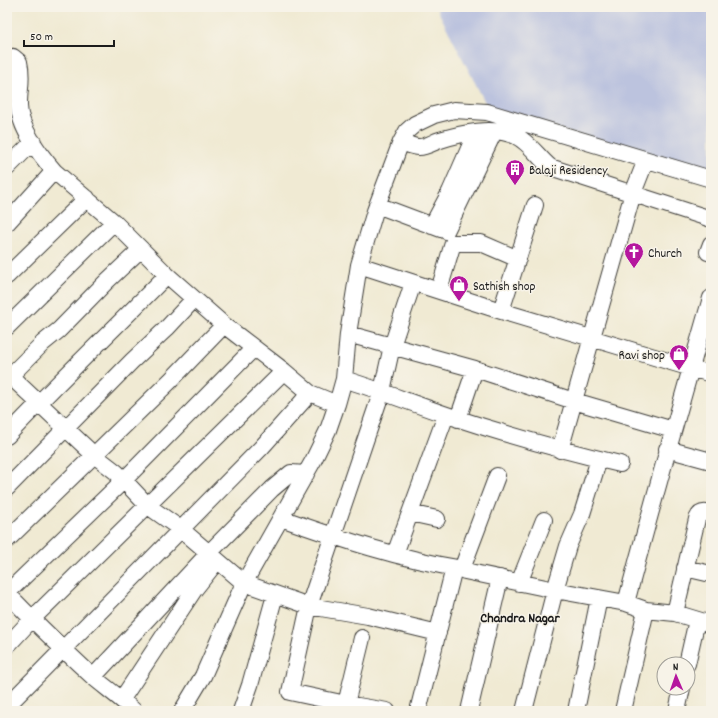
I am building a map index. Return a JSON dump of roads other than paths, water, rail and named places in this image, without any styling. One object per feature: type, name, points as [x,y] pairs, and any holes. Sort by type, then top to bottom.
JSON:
[{"type":"street","points":[[7,60],[13,57],[19,62],[22,73],[19,106],[29,136],[54,172],[114,222],[168,275],[224,325],[310,393],[337,404]]},
{"type":"street","points":[[7,117],[19,106]]},
{"type":"street","points":[[182,711],[203,676],[244,583],[306,474],[324,439],[337,404],[344,379],[348,334],[359,265],[378,205],[401,142],[407,131],[415,124],[434,115],[454,110],[487,112],[711,178]]},
{"type":"street","points":[[401,142],[418,147],[461,134],[488,132],[506,133],[517,137],[530,146],[541,160],[550,167],[711,219]]},
{"type":"street","points":[[439,290],[443,234],[488,132]]},
{"type":"street","points":[[7,168],[33,142]]},
{"type":"street","points":[[560,450],[633,193],[646,160]]},
{"type":"street","points":[[7,223],[54,172]]},
{"type":"street","points":[[7,276],[87,198]]},
{"type":"street","points":[[378,205],[443,234],[481,243],[518,259]]},
{"type":"street","points":[[501,312],[535,205]]},
{"type":"street","points":[[7,327],[114,222]]},
{"type":"street","points":[[711,244],[708,252],[711,253]]},
{"type":"street","points":[[141,249],[59,330],[8,376],[94,455],[124,480],[148,506],[182,530],[244,583],[309,606],[368,616],[438,633]]},
{"type":"street","points":[[359,265],[439,290],[501,312],[711,374]]},
{"type":"street","points":[[7,436],[38,403],[168,275]]},
{"type":"street","points":[[387,711],[290,692],[309,606],[382,391],[392,346],[413,283]]},
{"type":"street","points":[[7,488],[132,361],[167,328],[194,299]]},
{"type":"street","points":[[626,603],[667,449],[692,369],[710,302]]},
{"type":"street","points":[[7,540],[170,381],[224,325]]},
{"type":"street","points":[[348,334],[475,369],[574,401],[673,430]]},
{"type":"street","points":[[134,711],[122,699],[93,677],[7,593],[124,480],[254,348]]},
{"type":"street","points":[[395,554],[410,513],[452,417],[475,369]]},
{"type":"street","points":[[7,646],[32,619],[284,372]]},
{"type":"street","points":[[344,379],[382,391],[452,417],[560,450],[620,464]]},
{"type":"street","points":[[7,706],[182,530],[261,448],[310,393]]},
{"type":"street","points":[[667,449],[711,461]]},
{"type":"street","points":[[524,711],[555,590],[568,546],[582,514],[599,459]]},
{"type":"street","points":[[93,677],[213,557],[286,476],[296,472],[306,474]]},
{"type":"street","points":[[418,711],[438,633],[458,568],[497,476]]},
{"type":"street","points":[[410,513],[437,519]]},
{"type":"street","points":[[675,613],[697,519],[702,513],[711,514]]},
{"type":"street","points":[[281,518],[332,536],[395,554],[458,568],[464,571],[626,603],[646,610],[675,613],[704,622],[690,656]]},
{"type":"street","points":[[519,583],[544,520]]},
{"type":"street","points":[[122,699],[194,590],[213,557]]},
{"type":"street","points":[[685,568],[711,574]]},
{"type":"street","points":[[469,711],[500,578]]},
{"type":"street","points":[[241,711],[250,685],[275,595]]},
{"type":"street","points":[[576,711],[599,598]]},
{"type":"street","points":[[623,711],[646,610]]},
{"type":"street","points":[[346,704],[362,638]]},
{"type":"street","points":[[677,711],[680,696]]},
{"type":"place","name":"Balaji Residency","points":[[515,186]]},
{"type":"place","name":"Church","points":[[634,269]]},
{"type":"place","name":"Sathish shop","points":[[459,302]]},
{"type":"place","name":"Ravi shop","points":[[679,371]]},
{"type":"district","name":"Chandra Nagar","points":[[520,617]]}]
